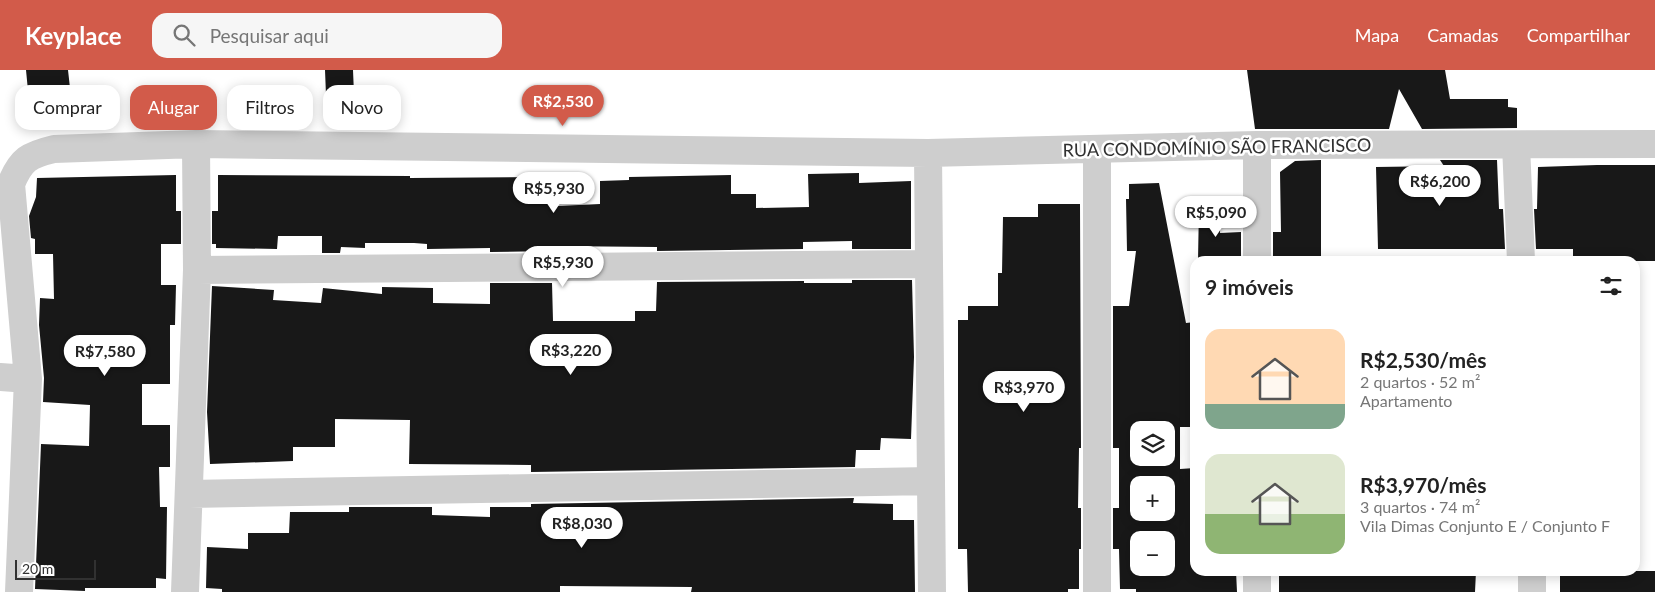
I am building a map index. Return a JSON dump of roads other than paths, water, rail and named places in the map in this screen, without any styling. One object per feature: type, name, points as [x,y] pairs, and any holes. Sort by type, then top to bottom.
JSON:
[{"type":"street","name":"RUA CONDOMÍNIO SÃO FRANCISCO","points":[[6,184],[18,166],[33,154],[54,149],[196,144],[928,153],[1097,151],[1257,145],[1655,144]]},
{"type":"street","points":[[185,592],[197,270],[196,144]]},
{"type":"street","points":[[1257,145],[1257,256]]},
{"type":"street","points":[[1516,145],[1520,256]]},
{"type":"street","points":[[1097,151],[1097,592]]},
{"type":"street","points":[[928,153],[932,592]]},
{"type":"street","points":[[6,184],[28,379],[11,525],[19,592]]},
{"type":"street","points":[[197,270],[929,264]]},
{"type":"street","points":[[0,377],[28,379]]},
{"type":"street","points":[[189,494],[931,481]]},
{"type":"street","points":[[1257,576],[1257,592]]},
{"type":"street","points":[[1532,576],[1532,592]]}]
